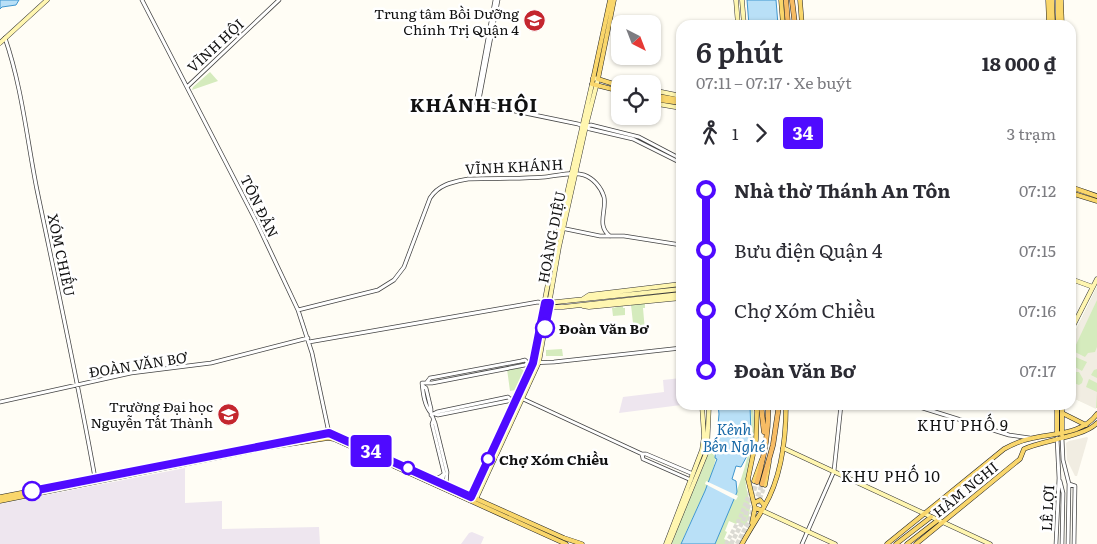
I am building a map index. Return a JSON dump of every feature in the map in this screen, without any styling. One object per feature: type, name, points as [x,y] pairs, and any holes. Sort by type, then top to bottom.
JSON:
[{"type":"highway","points":[[792,0],[794,20]]},
{"type":"highway","points":[[782,1],[787,20]]},
{"type":"highway","points":[[762,410],[765,436]]},
{"type":"highway","points":[[768,410],[759,483],[770,460],[777,410]]},
{"type":"main road","points":[[0,42],[47,0]]},
{"type":"main road","name":"HOÀNG DIỆU","points":[[596,79],[610,0]]},
{"type":"main road","name":"HOÀNG DIỆU","points":[[561,228],[570,174],[596,79],[614,0]]},
{"type":"main road","points":[[736,0],[738,20]]},
{"type":"main road","points":[[742,0],[744,20]]},
{"type":"main road","points":[[800,0],[802,20]]},
{"type":"main road","points":[[1048,0],[1054,20]]},
{"type":"main road","points":[[1049,20],[1052,0]]},
{"type":"main road","points":[[782,1],[783,20]]},
{"type":"main road","points":[[1058,20],[1060,14],[1059,1]]},
{"type":"main road","points":[[596,79],[611,83]]},
{"type":"main road","points":[[594,84],[611,89]]},
{"type":"main road","points":[[661,92],[676,95]]},
{"type":"main road","points":[[661,96],[676,100]]},
{"type":"main road","points":[[661,100],[676,101]]},
{"type":"main road","points":[[661,105],[676,107]]},
{"type":"main road","name":"HOÀNG DIỆU","points":[[476,501],[539,362],[557,246],[576,174],[584,125]]},
{"type":"main road","points":[[1076,189],[1097,196]]},
{"type":"main road","points":[[1076,195],[1097,201]]},
{"type":"main road","points":[[1076,320],[1097,279]]},
{"type":"main road","points":[[1076,281],[1093,287]]},
{"type":"main road","name":"ĐOÀN VĂN BƠ","points":[[547,303],[582,299],[589,295],[676,285]]},
{"type":"main road","points":[[581,305],[608,299],[676,290]]},
{"type":"main road","points":[[582,299],[676,294]]},
{"type":"main road","name":"ĐOÀN VĂN BƠ","points":[[547,303],[554,307],[581,305],[589,307],[676,298]]},
{"type":"main road","name":"HOÀNG DIỆU","points":[[470,498],[517,398],[531,363],[547,303]]},
{"type":"main road","points":[[668,544],[693,481],[703,446],[702,410]]},
{"type":"main road","points":[[695,475],[707,451],[709,410]]},
{"type":"main road","points":[[757,410],[756,440],[748,479],[755,506],[835,544]]},
{"type":"main road","points":[[742,544],[764,505],[775,479],[783,448],[786,410]]},
{"type":"main road","points":[[1059,435],[1060,410],[1086,425]]},
{"type":"main road","points":[[1059,435],[1086,425],[1097,414]]},
{"type":"main road","points":[[1059,435],[1093,427],[1097,423]]},
{"type":"main road","points":[[328,438],[329,433]]},
{"type":"main road","points":[[0,499],[329,433],[444,484],[566,544]]},
{"type":"main road","name":"HÀM NGHI","points":[[887,544],[1004,449],[1033,438],[1059,435]]},
{"type":"main road","name":"HÀM NGHI","points":[[916,544],[1020,459],[1024,449],[1059,435]]},
{"type":"main road","points":[[0,499],[233,451],[328,438],[470,498]]},
{"type":"main road","points":[[783,448],[990,544]]},
{"type":"main road","points":[[751,526],[755,506],[760,500],[764,505]]},
{"type":"main road","points":[[476,501],[582,544]]},
{"type":"main road","name":"HÀM NGHI","points":[[896,544],[931,517]]},
{"type":"main road","name":"HÀM NGHI","points":[[907,544],[938,520]]},
{"type":"main road","points":[[924,531],[942,522]]},
{"type":"street","name":"TÔN ĐẢN","points":[[142,0],[257,223],[298,310],[308,340],[329,433]]},
{"type":"street","name":"VĨNH HỘI","points":[[187,87],[280,0]]},
{"type":"street","points":[[496,0],[478,102],[494,108],[498,106],[632,135],[676,157]]},
{"type":"street","name":"XÓM CHIẾU","points":[[5,38],[21,101],[34,175],[96,480]]},
{"type":"street","points":[[584,125],[633,139],[676,160]]},
{"type":"street","name":"VĨNH KHÁNH","points":[[298,310],[378,290],[394,280],[404,267],[430,198],[435,191],[444,185],[468,178],[547,177],[570,174],[587,176],[600,189],[604,200],[602,214],[604,229]]},
{"type":"street","points":[[561,228],[600,236],[624,236],[676,245]]},
{"type":"street","points":[[600,236],[604,229],[610,236]]},
{"type":"street","name":"ĐOÀN VĂN BƠ","points":[[0,402],[131,373],[212,363],[308,340],[538,302],[547,303]]},
{"type":"street","points":[[444,484],[444,473],[432,424],[431,409],[426,388],[423,384],[430,378],[505,366],[525,360],[531,363],[676,348]]},
{"type":"street","points":[[432,414],[438,416],[510,399],[523,399],[642,454],[695,475]]},
{"type":"street","points":[[802,544],[834,471],[840,410]]},
{"type":"street","points":[[929,410],[1009,435],[1033,438]]},
{"type":"street","points":[[433,420],[448,478],[454,489]]},
{"type":"street","points":[[1009,435],[1013,444]]},
{"type":"street","points":[[1059,435],[1059,478]]},
{"type":"street","name":"LÊ LỢI","points":[[1059,435],[1069,484],[1068,544]]},
{"type":"street","points":[[642,454],[643,459],[693,481]]},
{"type":"street","points":[[433,480],[444,473]]},
{"type":"street","points":[[444,484],[448,478]]},
{"type":"street","name":"LÊ LỢI","points":[[1056,544],[1059,478]]},
{"type":"street","name":"LÊ LỢI","points":[[1059,478],[1063,493],[1062,544]]},
{"type":"street","name":"LÊ LỢI","points":[[1069,484],[1075,486],[1074,544]]},
{"type":"shaded area","points":[[1097,287],[1097,300],[1076,345],[1076,330]]},
{"type":"shaded area","points":[[1097,347],[1097,369],[1091,375],[1097,378],[1097,383],[1089,379],[1086,387],[1097,392],[1096,409],[1076,399],[1076,384],[1079,385],[1082,383],[1083,379],[1079,372],[1076,372],[1076,368],[1082,371],[1087,362],[1076,357],[1076,352],[1085,357],[1088,353],[1095,352]]},
{"type":"shaded area","points":[[676,379],[676,406],[619,413],[623,397],[664,392],[663,380]]},
{"type":"shaded area","points":[[1087,437],[1077,476],[1075,476],[1067,460],[1066,443]]},
{"type":"shaded area","points":[[185,468],[185,503],[222,501],[222,529],[319,527],[320,544],[0,544],[0,504]]},
{"type":"shaded area","points":[[472,532],[484,537],[481,544],[461,544],[469,533]]},
{"type":"green space","points":[[210,72],[218,81],[192,90],[193,87]]},
{"type":"green space","points":[[1097,287],[1097,408],[1076,399],[1076,330]]},
{"type":"green space","points":[[645,303],[645,308],[643,308],[645,331],[634,332],[631,305]]},
{"type":"green space","points":[[623,306],[625,308],[625,315],[613,316],[612,308]]},
{"type":"green space","points":[[562,349],[563,356],[546,356],[546,350]]},
{"type":"green space","points":[[519,367],[527,373],[521,389],[510,391],[507,369]]},
{"type":"green space","points":[[750,410],[753,410],[754,424],[746,482],[750,506],[746,526],[738,522],[736,524],[729,521],[724,539],[735,544],[715,544],[742,476],[747,459],[751,423]]},
{"type":"green space","points":[[709,450],[716,457],[710,480],[681,544],[672,544],[680,520]]},
{"type":"water","points":[[0,0],[19,0],[16,5],[0,9]]},
{"type":"water","points":[[747,0],[776,0],[778,20],[749,20]]},
{"type":"water","name":"Kênh Bến Nghé","points":[[719,410],[750,410],[751,435],[748,454],[741,467],[736,466],[732,479],[736,481],[737,492],[715,544],[681,544],[717,459],[715,458]]},
{"type":"pier","points":[[706,481],[738,496],[736,500],[705,484]]},
{"type":"tunnel","points":[[726,544],[740,518],[754,481]]},
{"type":"tunnel","points":[[731,544],[744,519],[757,482]]},
{"type":"tunnel","points":[[737,544],[749,521],[762,484]]},
{"type":"tunnel","points":[[756,510],[765,485]]},
{"type":"tunnel","points":[[740,544],[752,519]]},
{"type":"bus line","name":"34","points":[[32,491],[162,464],[329,433],[471,497],[533,363],[545,303],[550,303],[545,328]]},
{"type":"place","name":"Trung tâm Bồi Dưỡng Chính Trị Quận 4","points":[[535,21]]},
{"type":"place","name":"Đoàn Văn Bơ","points":[[545,328]]},
{"type":"place","name":"Trường Đại học Nguyễn Tất Thành","points":[[229,414]]},
{"type":"place","name":"Chợ Xóm Chiều","points":[[488,459]]},
{"type":"district","name":"KHÁNH HỘI","points":[[474,104]]},
{"type":"district","name":"KHU PHỐ 9","points":[[963,424]]},
{"type":"district","name":"KHU PHỐ 10","points":[[891,475]]}]
